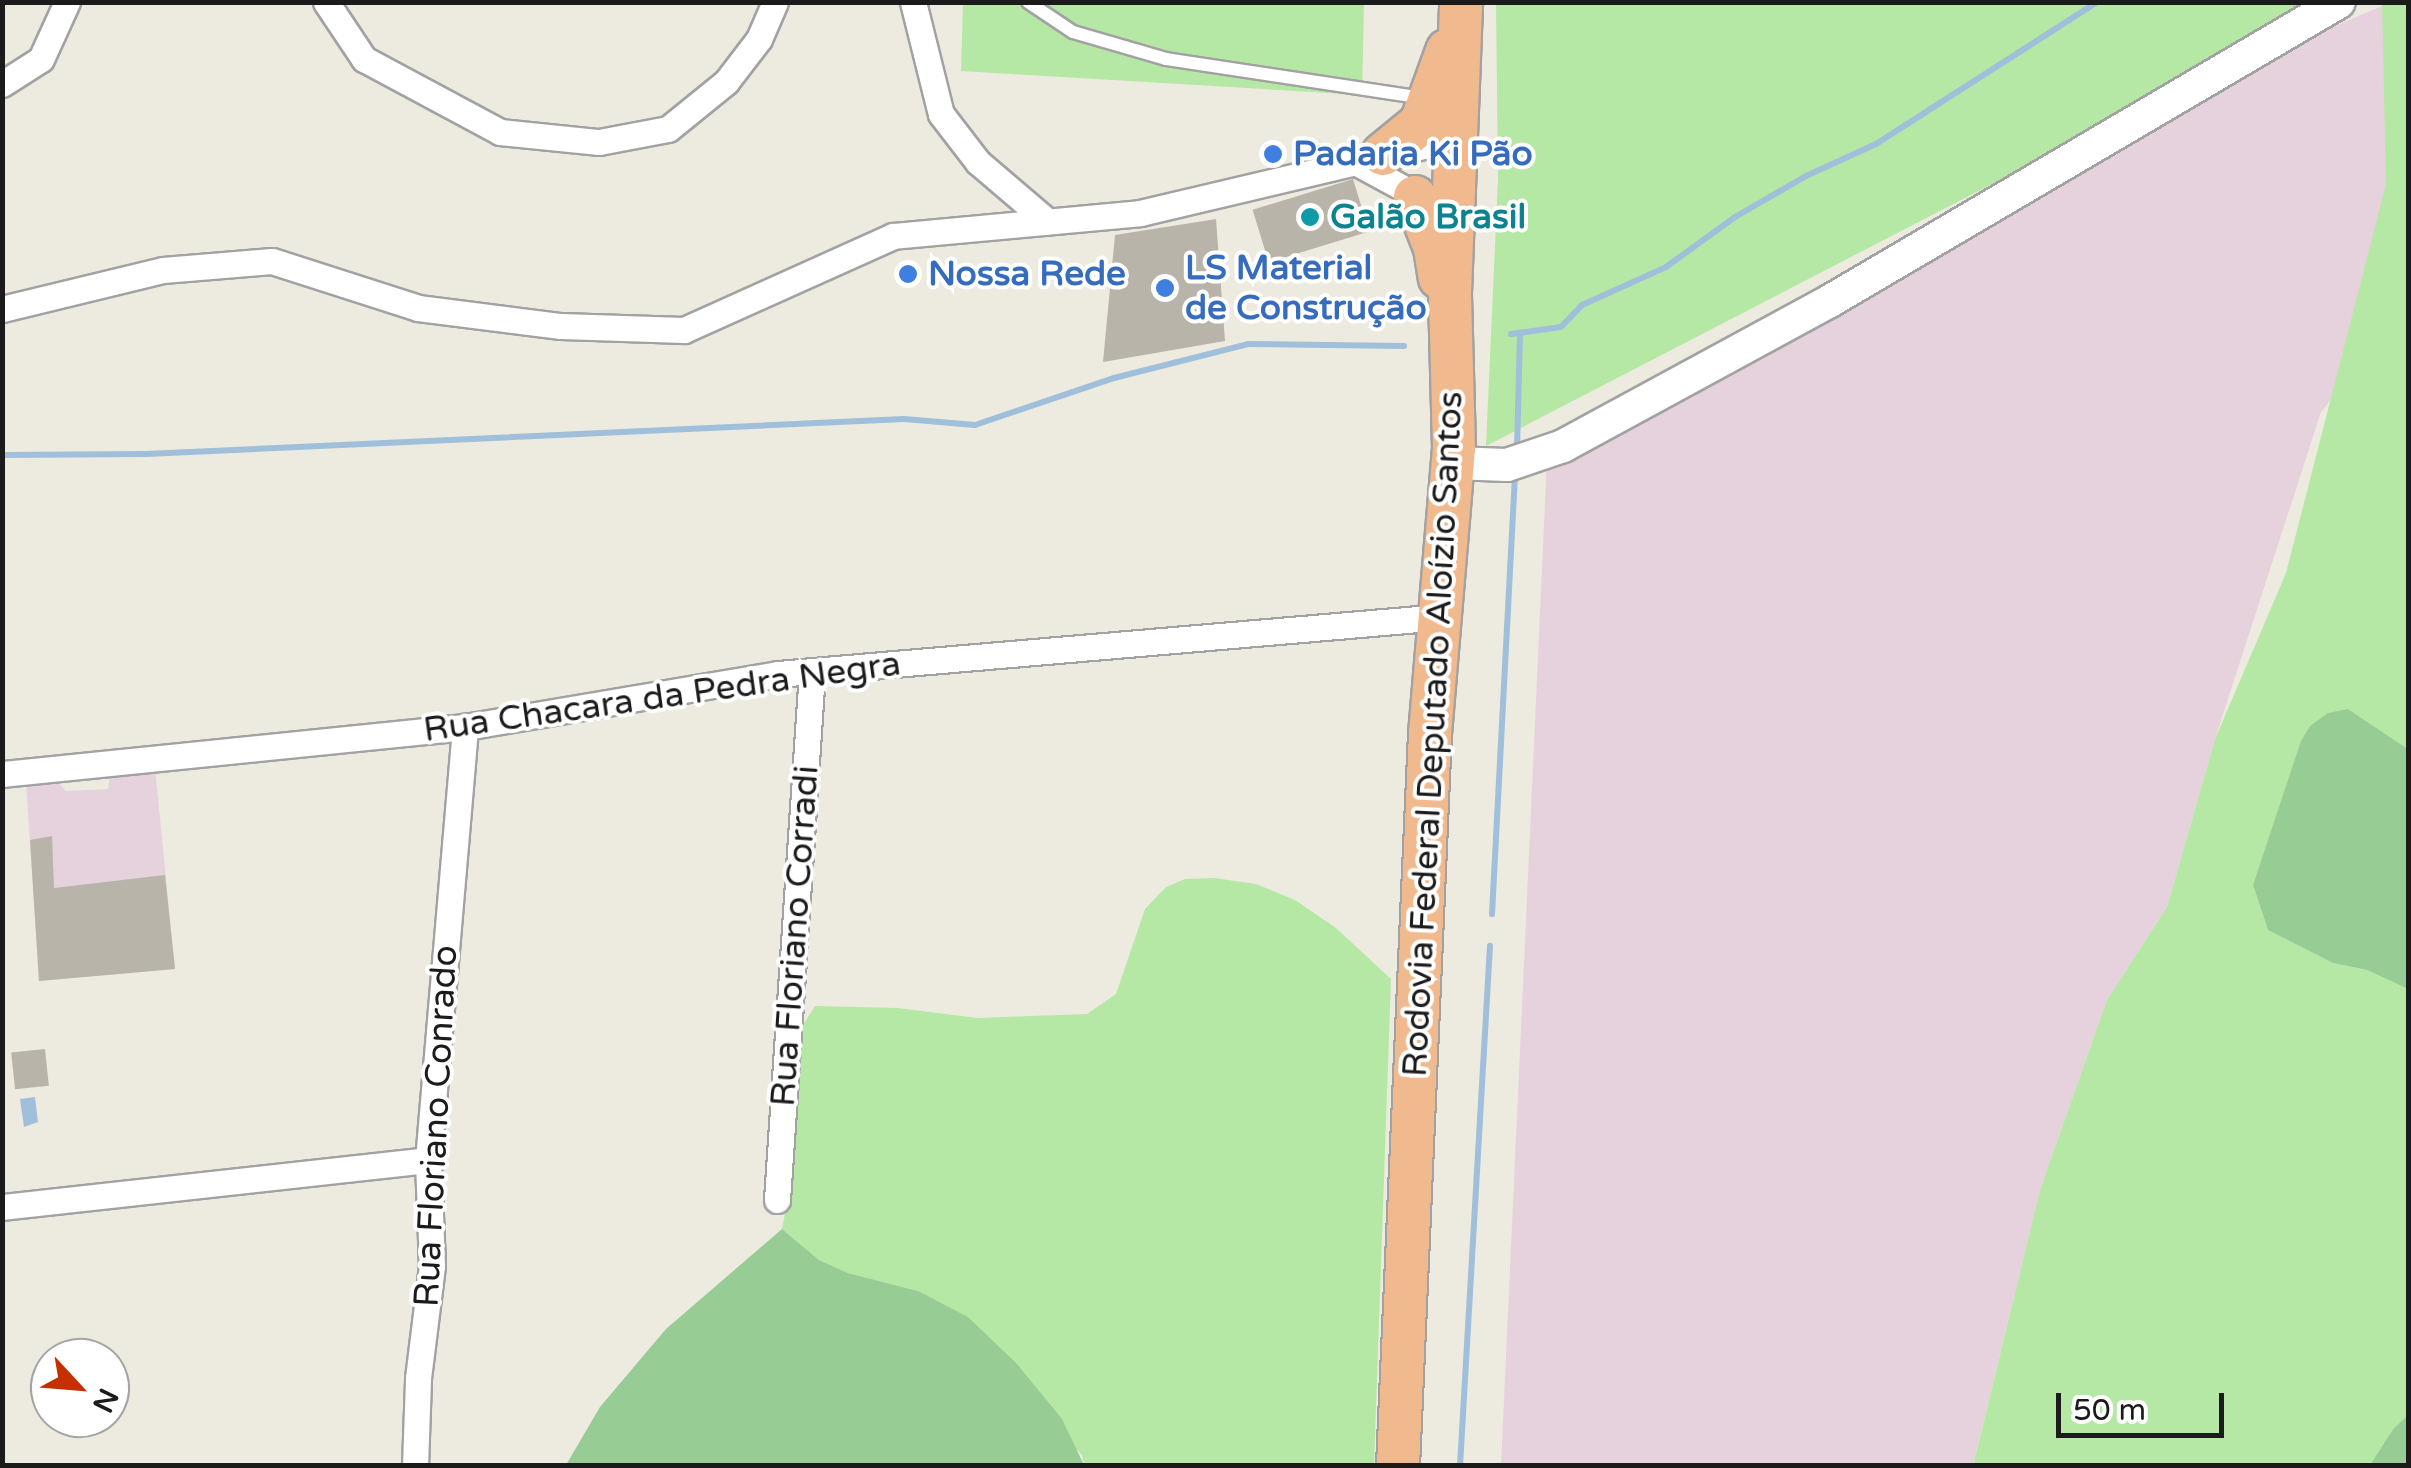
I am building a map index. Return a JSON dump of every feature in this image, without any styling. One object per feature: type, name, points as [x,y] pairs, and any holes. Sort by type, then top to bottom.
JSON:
[{"type":"highway","points":[[1370,159],[1420,123],[1461,2]]},
{"type":"highway","name":"Rodovia Federal Deputado Aloízio Santos","points":[[1398,1466],[1430,734],[1454,456],[1447,201],[1464,147],[1461,2]]},
{"type":"highway","points":[[1464,147],[1480,2]]},
{"type":"highway","points":[[1447,201],[1454,456]]},
{"type":"street","points":[[2,84],[42,59],[67,2]]},
{"type":"street","points":[[326,2],[364,59],[500,132],[598,142],[668,129],[726,82],[759,39],[775,2]]},
{"type":"street","points":[[913,2],[941,114],[978,162],[1047,221]]},
{"type":"street","points":[[1454,456],[1507,464],[1563,446],[1830,301],[2339,2]]},
{"type":"street","points":[[2,309],[163,270],[272,261],[418,308],[561,326],[684,330],[892,236],[1140,213],[1434,144],[1464,147]]},
{"type":"street","points":[[1370,159],[1447,201]]},
{"type":"street","name":"Rua Chacara da Pedra Negra","points":[[2,774],[465,727],[812,671],[1442,617]]},
{"type":"street","name":"Rua Floriano Corradi","points":[[777,1200],[812,671]]},
{"type":"street","name":"Rua Floriano Conrado","points":[[416,1466],[418,1378],[432,1266],[428,1160],[465,727]]},
{"type":"street","points":[[2,1208],[428,1160]]},
{"type":"lane","points":[[1028,2],[1073,32],[1166,59],[1431,99]]},
{"type":"shaded area","points":[[2389,3],[2408,3],[2408,304],[2321,412],[2215,739],[2167,907],[2107,1000],[2040,1190],[1973,1465],[1501,1466],[1547,459],[1866,298],[2321,32]]},
{"type":"shaded area","points":[[155,768],[175,969],[39,981],[26,783],[54,778],[66,791],[108,789],[111,772]]},
{"type":"green space","points":[[963,3],[1364,3],[1362,95],[961,71]]},
{"type":"green space","points":[[1496,3],[2328,3],[2326,11],[1486,446],[1498,179]]},
{"type":"green space","points":[[2382,3],[2408,3],[2408,749],[2348,709],[2291,776],[2253,885],[2268,930],[2333,963],[2367,970],[2408,989],[2408,1415],[2393,1429],[2370,1465],[1973,1466],[2040,1190],[2107,1000],[2167,907],[2215,739],[2286,573],[2386,184]]},
{"type":"green space","points":[[2348,709],[2408,749],[2408,989],[2367,970],[2333,963],[2268,930],[2253,885],[2301,741],[2310,726],[2328,713]]},
{"type":"green space","points":[[1214,878],[1256,884],[1295,900],[1336,928],[1391,979],[1374,1465],[1084,1465],[1082,1455],[918,1291],[848,1273],[819,1260],[782,1229],[795,1161],[793,1041],[815,1006],[898,1008],[978,1018],[1087,1014],[1116,994],[1145,909],[1166,887],[1185,879]]},
{"type":"green space","points":[[782,1229],[819,1260],[848,1273],[918,1291],[968,1317],[1017,1364],[1062,1419],[1084,1465],[566,1465],[600,1407],[666,1329]]},
{"type":"green space","points":[[2408,1415],[2408,1465],[2370,1465],[2393,1429]]},
{"type":"water","points":[[35,1097],[38,1122],[24,1127],[20,1099]]},
{"type":"building","name":"Galão Brasil","points":[[1353,179],[1369,232],[1269,262],[1253,210]]},
{"type":"building","name":"LS Material de Construção","points":[[1216,219],[1225,341],[1103,362],[1115,235]]},
{"type":"building","points":[[52,836],[54,888],[165,875],[175,969],[39,981],[30,840]]},
{"type":"building","points":[[45,1049],[49,1086],[15,1089],[11,1053]]},
{"type":"waterway","points":[[1511,334],[1561,327],[1582,305],[1666,267],[1735,217],[1806,176],[1876,144],[2097,2]]},
{"type":"waterway","points":[[1517,449],[1520,333]]},
{"type":"waterway","points":[[2,455],[146,454],[904,419],[975,425],[1114,378],[1248,344],[1404,346]]},
{"type":"waterway","points":[[1492,914],[1515,474]]},
{"type":"waterway","points":[[1460,1466],[1490,946]]},
{"type":"place","name":"Padaria Ki Pão","points":[[1273,154]]},
{"type":"place","name":"Galão Brasil","points":[[1310,217]]},
{"type":"place","name":"Nossa Rede","points":[[908,274]]},
{"type":"place","name":"LS Material de Construção","points":[[1165,288]]}]
